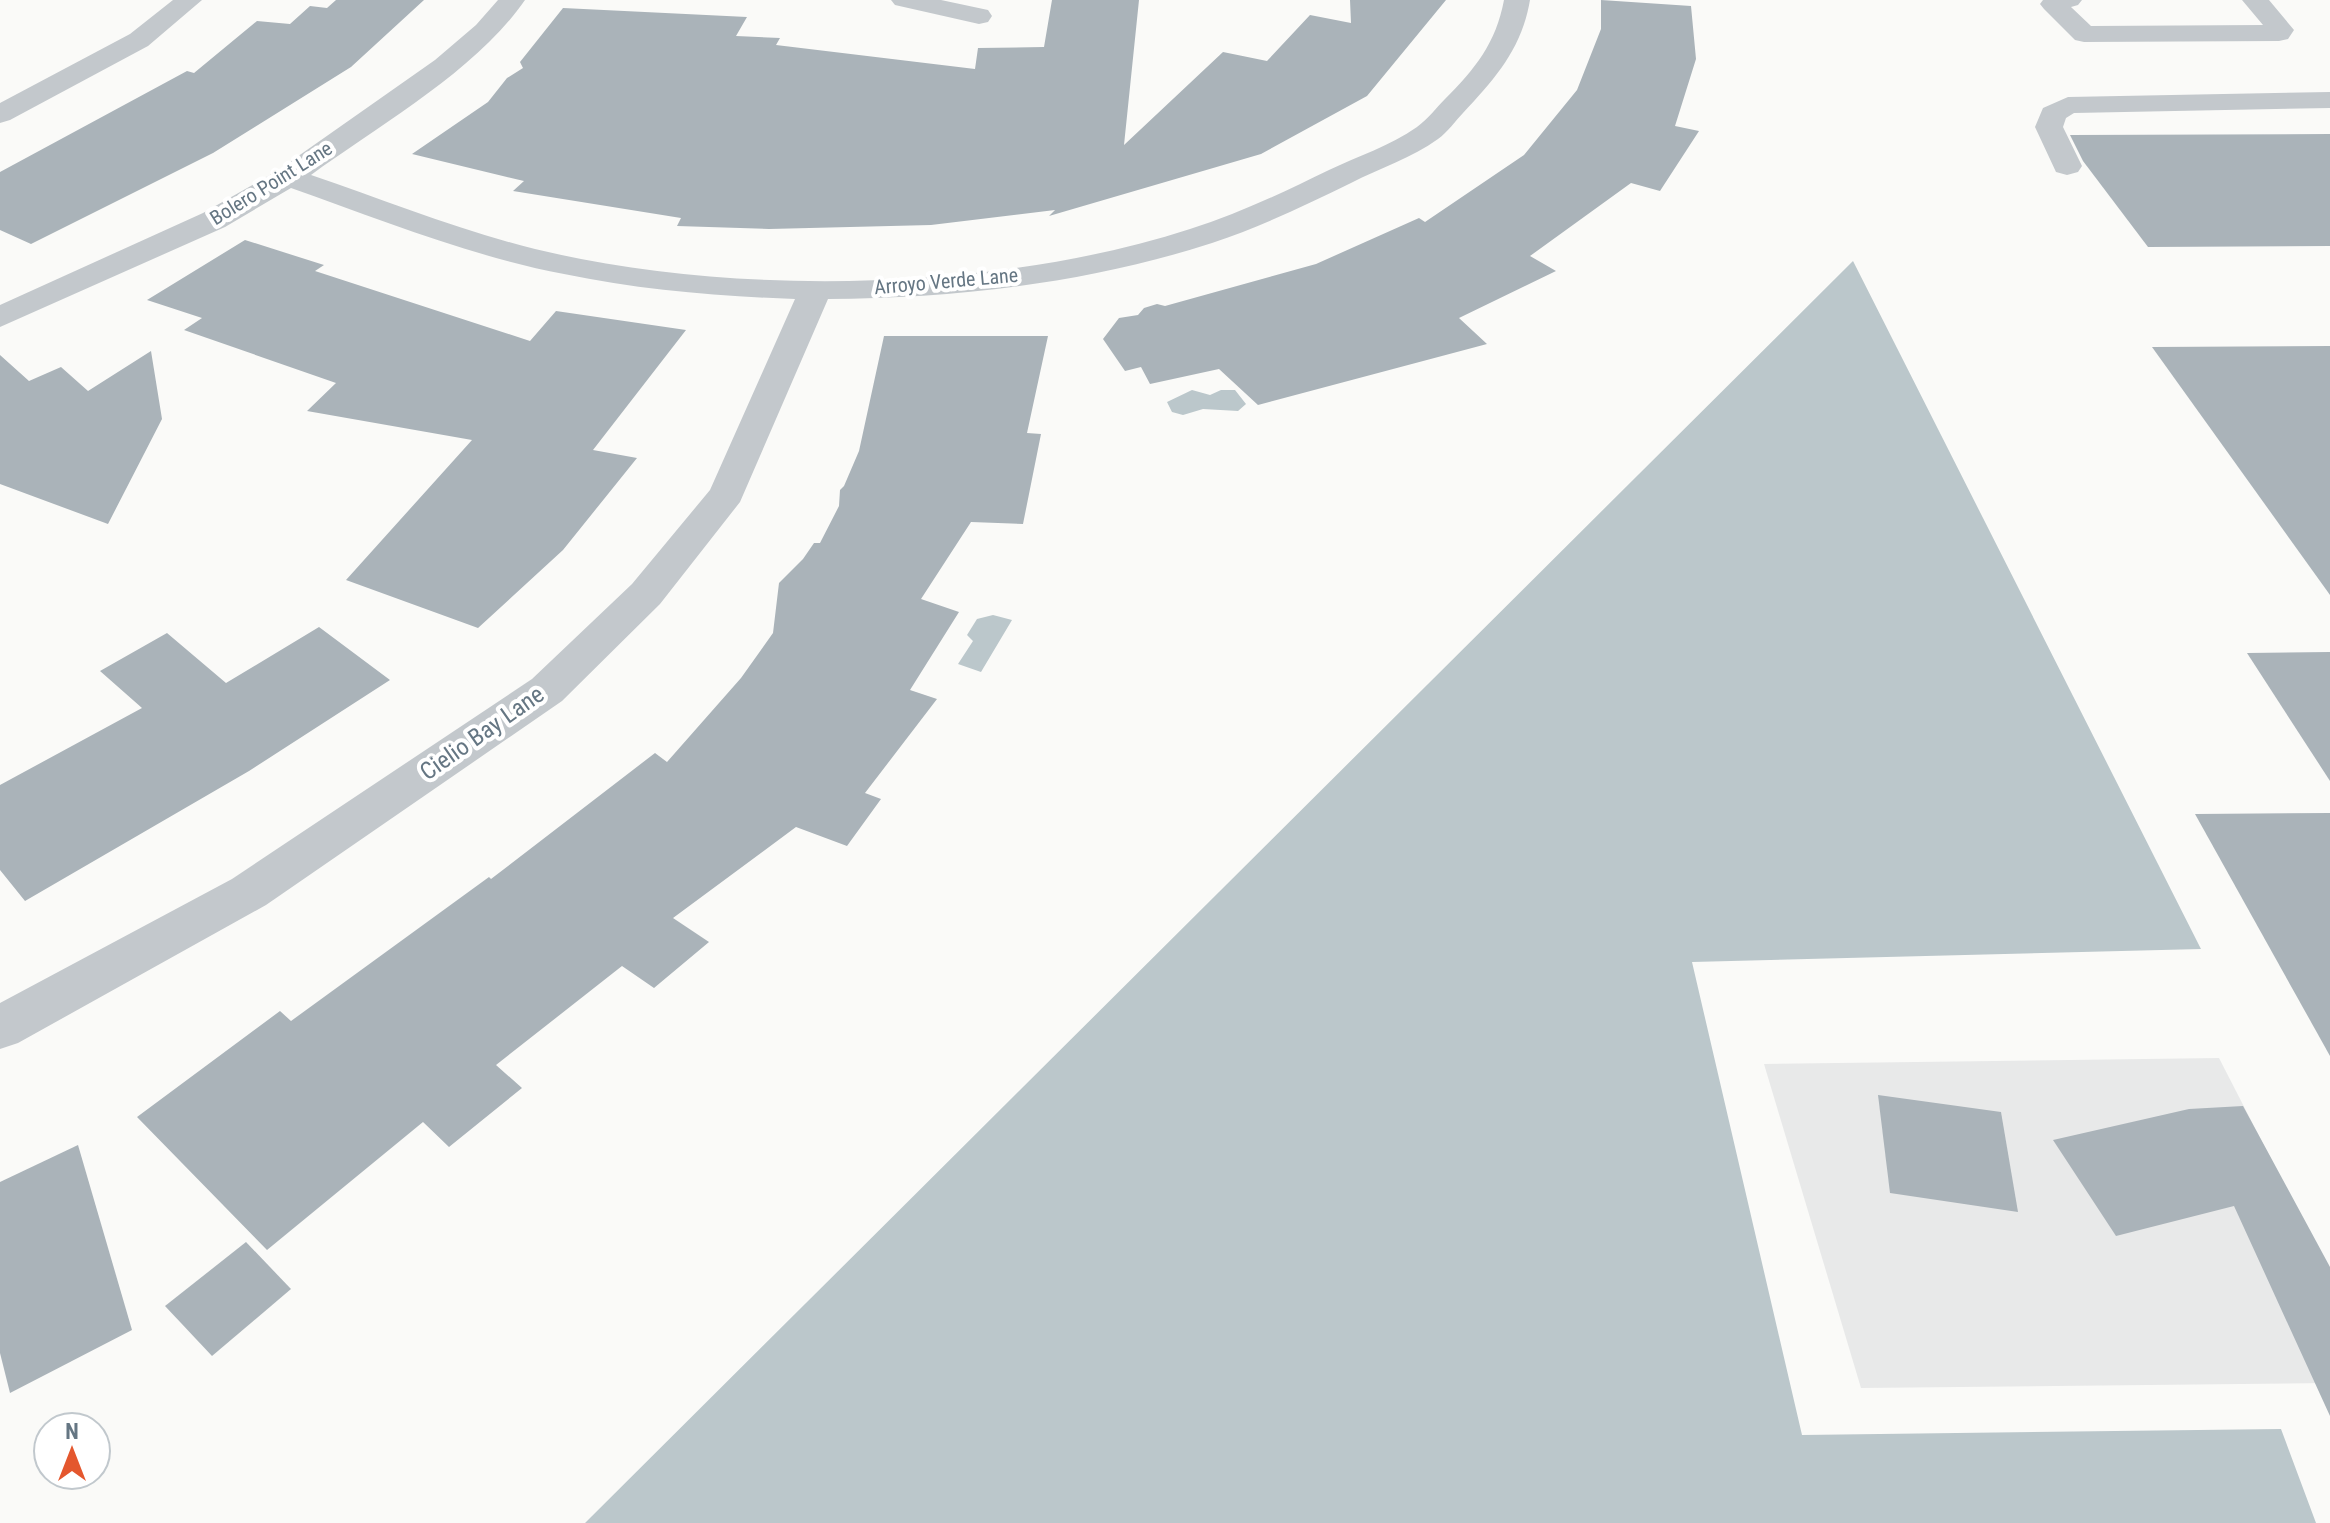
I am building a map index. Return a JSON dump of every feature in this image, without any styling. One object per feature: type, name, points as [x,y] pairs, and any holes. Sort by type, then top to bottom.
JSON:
[{"type":"street","points":[[0,114],[139,40],[189,0]]},
{"type":"street","name":"Bolero Point Lane","points":[[0,317],[214,220],[288,177],[445,66],[485,31],[512,0]]},
{"type":"street","points":[[904,0],[979,16]]},
{"type":"street","name":"Arroyo Verde Lane","points":[[288,177],[483,242],[564,265],[648,278],[815,291],[952,283],[1064,270],[1186,241],[1305,194],[1426,135],[1493,66],[1514,24],[1517,0]]},
{"type":"street","points":[[2069,0],[2053,4],[2084,34],[2279,33],[2281,30],[2255,0]]},
{"type":"street","points":[[2067,166],[2049,127],[2053,114],[2068,105],[2330,100]]},
{"type":"street","name":"Cielio Bay Lane","points":[[0,1028],[249,892],[547,690],[646,594],[727,494],[815,291]]},
{"type":"shaded area","points":[[1853,261],[2201,949],[1692,962],[1802,1435],[2281,1429],[2316,1523],[585,1523]]},
{"type":"shaded area","points":[[1192,390],[1210,395],[1221,390],[1235,390],[1246,404],[1238,411],[1203,409],[1183,415],[1172,412],[1167,402]]},
{"type":"shaded area","points":[[993,615],[1012,620],[981,672],[958,664],[973,641],[967,635],[977,619]]},
{"type":"shaded area","points":[[2219,1058],[2330,1274],[2330,1383],[1861,1388],[1764,1064]]},
{"type":"building","points":[[336,0],[424,0],[351,67],[213,153],[31,244],[0,230],[0,172],[187,71],[194,73],[257,21],[290,24],[310,6],[327,8]]},
{"type":"building","points":[[1052,0],[1139,0],[1124,145],[1223,52],[1267,61],[1310,15],[1351,23],[1350,0],[1446,0],[1367,96],[1261,154],[1049,216],[1055,210],[931,225],[769,229],[677,226],[681,218],[513,191],[524,181],[412,154],[488,102],[507,78],[523,68],[520,62],[563,8],[747,17],[736,36],[780,38],[776,45],[975,69],[978,48],[1044,47]]},
{"type":"building","points":[[1601,0],[1691,6],[1696,59],[1675,126],[1699,131],[1660,191],[1631,183],[1530,256],[1556,271],[1459,318],[1487,344],[1258,405],[1219,369],[1150,384],[1141,367],[1125,371],[1103,339],[1119,318],[1138,315],[1144,308],[1157,304],[1165,306],[1316,264],[1419,218],[1425,222],[1524,155],[1577,90],[1601,29]]},
{"type":"building","points":[[2330,134],[2330,246],[2148,247],[2083,161],[2070,135]]},
{"type":"building","points":[[245,240],[324,265],[315,271],[530,341],[556,311],[686,330],[593,450],[637,458],[563,550],[478,628],[346,580],[472,440],[307,411],[336,383],[184,330],[202,318],[147,300]]},
{"type":"building","points":[[884,336],[1048,336],[1027,433],[1041,434],[1023,524],[971,522],[921,599],[959,612],[910,690],[937,699],[865,793],[881,799],[847,846],[796,827],[673,918],[709,942],[654,988],[622,966],[496,1065],[522,1088],[449,1147],[423,1122],[267,1250],[137,1117],[280,1011],[291,1021],[489,877],[491,879],[655,753],[667,762],[741,678],[773,633],[779,583],[814,543],[820,543],[839,506],[840,490],[859,451]]},
{"type":"building","points":[[2330,346],[2330,595],[2152,347]]},
{"type":"building","points":[[151,351],[162,419],[108,524],[0,484],[0,355],[29,381],[61,367],[88,391]]},
{"type":"building","points":[[319,627],[390,680],[249,771],[25,901],[0,870],[0,785],[142,708],[100,671],[167,633],[226,683]]},
{"type":"building","points":[[2330,652],[2330,781],[2247,653]]},
{"type":"building","points":[[2330,813],[2330,1056],[2195,814]]},
{"type":"building","points":[[1878,1095],[2001,1112],[2018,1212],[1890,1193]]},
{"type":"building","points":[[2243,1106],[2330,1267],[2330,1416],[2234,1206],[2116,1236],[2053,1140],[2189,1109]]},
{"type":"building","points":[[78,1145],[132,1330],[10,1393],[0,1353],[0,1182]]},
{"type":"building","points":[[246,1242],[291,1289],[212,1356],[165,1306]]}]
